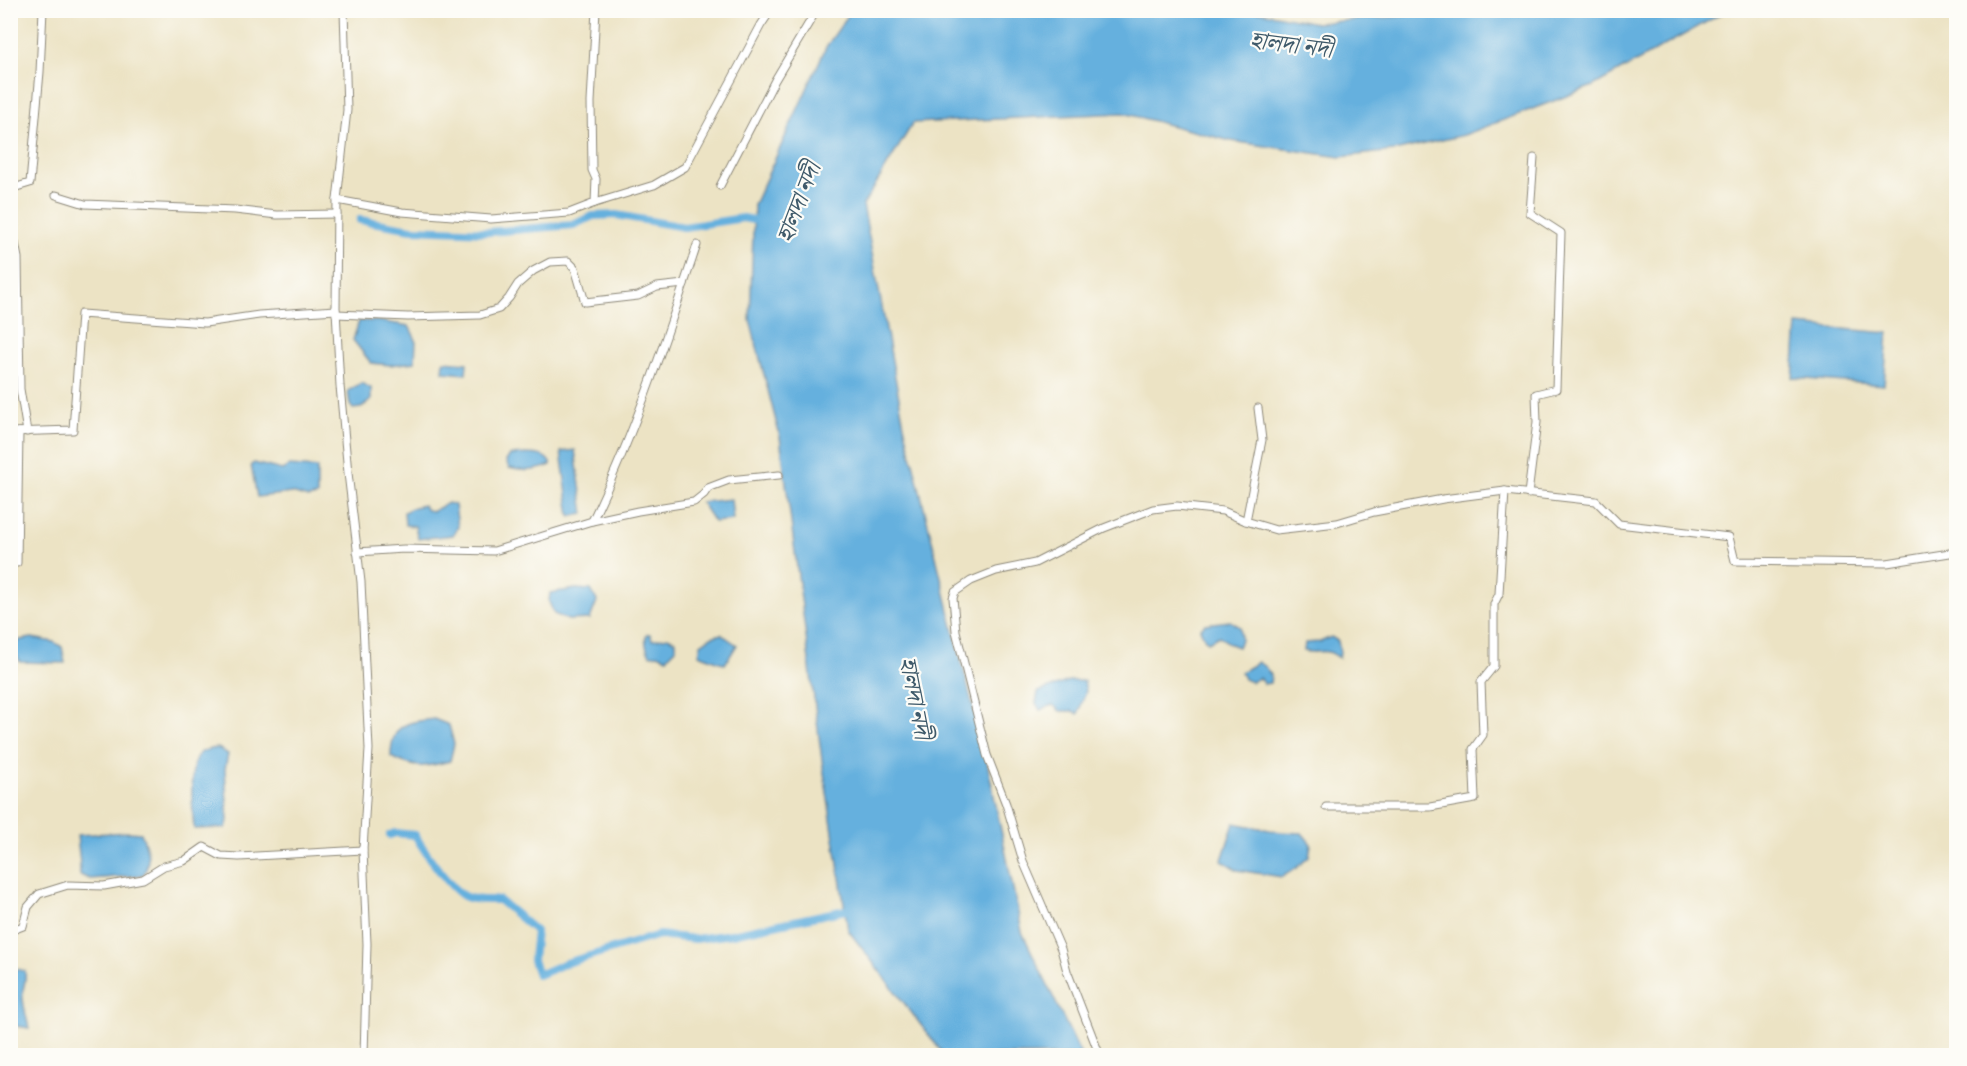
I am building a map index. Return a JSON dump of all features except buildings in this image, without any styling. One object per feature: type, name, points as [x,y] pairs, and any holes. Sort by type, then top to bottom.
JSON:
[{"type":"street","points":[[10,189],[30,183],[43,10]]},
{"type":"street","points":[[344,10],[346,110],[337,200],[336,312],[341,397],[361,582],[369,749],[363,850],[368,944],[364,1056]]},
{"type":"street","points":[[595,203],[596,179],[592,170],[591,102],[596,10]]},
{"type":"street","points":[[337,200],[402,212],[491,219],[569,213],[654,185],[685,167],[771,10]]},
{"type":"street","points":[[720,186],[775,80],[818,10]]},
{"type":"street","points":[[1528,494],[1537,422],[1536,394],[1556,389],[1561,233],[1530,213],[1534,158]]},
{"type":"street","points":[[56,195],[85,204],[234,210],[277,215],[337,214]]},
{"type":"street","points":[[10,218],[18,258],[23,432],[17,563]]},
{"type":"street","points":[[592,521],[612,478],[697,245]]},
{"type":"street","points":[[10,432],[73,430],[81,314],[205,323],[259,315],[336,312],[408,317],[480,315],[499,309],[518,284],[533,271],[550,262],[568,261],[575,268],[585,302],[638,296],[657,287],[684,284]]},
{"type":"street","points":[[1246,521],[1262,440],[1258,408]]},
{"type":"street","points":[[357,552],[405,549],[494,551],[592,521],[694,502],[708,488],[729,480],[779,475]]},
{"type":"street","points":[[1326,807],[1430,807],[1475,799],[1473,749],[1483,735],[1481,682],[1494,666],[1494,604],[1499,594],[1505,491]]},
{"type":"street","points":[[1100,1056],[1067,971],[1061,949],[1023,861],[1006,804],[987,755],[956,631],[953,598],[955,592],[971,581],[996,571],[1035,563],[1104,528],[1153,508],[1177,506],[1223,511],[1276,530],[1337,523],[1374,512],[1443,499],[1505,491],[1596,501],[1619,524],[1729,537],[1736,561],[1887,563],[1956,552]]},
{"type":"street","points":[[10,931],[23,926],[28,907],[39,894],[68,885],[104,886],[143,879],[164,866],[184,861],[204,847],[221,856],[239,857],[363,850]]},
{"type":"water","name":"হালদা নদী","points":[[1250,10],[1316,23],[1403,16],[1430,10],[1726,11],[1593,86],[1464,135],[1394,151],[1340,157],[1231,141],[1123,113],[913,123],[863,205],[904,425],[986,757],[1022,932],[1081,1055],[944,1055],[848,930],[822,760],[780,437],[750,320],[754,205],[826,47],[851,11]]},
{"type":"water","points":[[359,321],[379,321],[409,326],[416,340],[415,362],[390,365],[371,363],[353,340]]},
{"type":"water","points":[[1797,325],[1888,333],[1884,385],[1793,378]]},
{"type":"water","points":[[444,361],[467,363],[466,374],[443,372]]},
{"type":"water","points":[[361,383],[371,388],[371,400],[361,408],[353,409],[350,405],[348,391]]},
{"type":"water","points":[[575,450],[584,514],[570,516],[561,452]]},
{"type":"water","points":[[527,454],[544,457],[551,465],[530,470],[509,468],[506,461],[510,455]]},
{"type":"water","points":[[254,463],[282,470],[289,466],[317,468],[317,496],[308,498],[292,493],[257,497],[251,465]]},
{"type":"water","points":[[731,499],[733,520],[714,522],[701,502]]},
{"type":"water","points":[[448,503],[455,505],[458,527],[453,535],[418,539],[415,526],[405,525],[404,512],[423,505],[427,510],[433,511]]},
{"type":"water","points":[[576,589],[591,590],[597,601],[590,619],[568,620],[554,614],[549,602],[550,593]]},
{"type":"water","points":[[1230,621],[1240,627],[1241,640],[1238,647],[1219,636],[1208,642],[1200,629],[1205,624]]},
{"type":"water","points":[[647,634],[650,634],[652,640],[668,637],[676,641],[676,649],[667,658],[658,654],[651,655],[646,645]]},
{"type":"water","points":[[721,634],[737,645],[725,664],[699,654],[701,644]]},
{"type":"water","points":[[1331,637],[1338,641],[1339,658],[1330,652],[1304,651],[1305,643],[1320,642]]},
{"type":"water","points":[[32,638],[54,642],[62,647],[65,663],[20,662],[13,648],[20,640]]},
{"type":"water","points":[[1258,662],[1271,675],[1270,683],[1264,684],[1259,678],[1251,682],[1244,679],[1241,672]]},
{"type":"water","points":[[1069,681],[1084,681],[1086,691],[1078,714],[1072,711],[1060,711],[1053,705],[1040,710],[1036,703],[1038,692]]},
{"type":"water","points":[[434,719],[449,725],[454,744],[450,761],[420,766],[407,764],[391,757],[394,738],[402,727]]},
{"type":"water","points":[[218,748],[228,754],[225,769],[228,821],[226,828],[194,829],[193,767],[200,753]]},
{"type":"water","points":[[1234,823],[1280,832],[1302,833],[1311,844],[1309,857],[1282,877],[1237,870],[1222,860]]},
{"type":"water","points":[[141,833],[145,844],[148,860],[143,875],[90,879],[80,875],[77,835]]},
{"type":"water","points":[[17,969],[25,971],[23,995],[29,1028],[11,1025],[11,974]]},
{"type":"waterway","points":[[360,220],[412,229],[489,232],[573,225],[593,216],[616,215],[684,227],[743,218],[764,222]]},
{"type":"waterway","points":[[390,835],[395,833],[415,835],[438,869],[460,893],[474,899],[499,900],[536,931],[533,960],[538,975],[566,963],[659,935],[695,939],[732,934],[855,908]]}]
